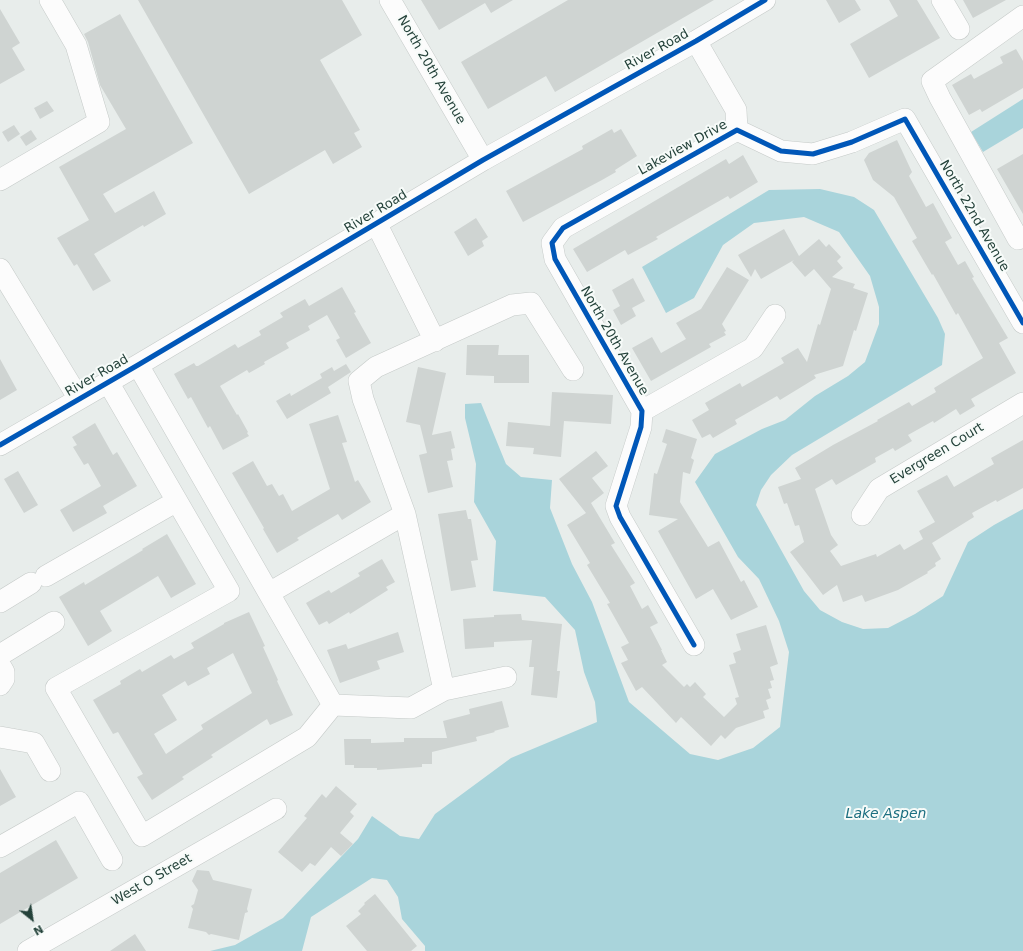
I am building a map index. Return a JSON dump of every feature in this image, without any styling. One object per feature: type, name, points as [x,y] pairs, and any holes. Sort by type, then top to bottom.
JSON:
[{"type":"street","points":[[0,180],[99,122],[76,45],[50,0]]},
{"type":"street","name":"North 20th Avenue","points":[[390,0],[483,160]]},
{"type":"street","name":"River Road","points":[[0,445],[377,225],[483,160],[696,41],[765,0]]},
{"type":"street","points":[[942,0],[959,29]]},
{"type":"street","points":[[1023,16],[932,81],[943,105],[1018,239],[1023,237]]},
{"type":"street","points":[[696,41],[736,110],[738,130]]},
{"type":"street","name":"Lakeview Drive","points":[[552,243],[563,228],[738,130],[781,150],[813,154],[852,142],[905,119]]},
{"type":"street","name":"North 22nd Avenue","points":[[905,119],[1023,323]]},
{"type":"street","points":[[377,225],[435,341]]},
{"type":"street","name":"North 20th Avenue","points":[[552,243],[555,259],[642,411],[641,427],[616,506],[620,517],[694,645]]},
{"type":"street","points":[[0,269],[79,399]]},
{"type":"street","points":[[444,690],[405,514],[363,399],[359,381],[376,367],[512,305],[531,303],[573,370]]},
{"type":"street","points":[[642,411],[753,348],[775,315]]},
{"type":"street","points":[[138,365],[333,705]]},
{"type":"street","points":[[108,382],[229,591],[56,688],[142,836],[307,737],[333,705]]},
{"type":"street","name":"Evergreen Court","points":[[862,515],[879,489],[1023,403]]},
{"type":"street","points":[[0,602],[177,501]]},
{"type":"street","points":[[269,593],[405,514]]},
{"type":"street","points":[[0,655],[54,622]]},
{"type":"street","points":[[0,665],[4,672],[4,679],[0,685]]},
{"type":"street","points":[[333,705],[411,708],[444,690],[506,677]]},
{"type":"street","points":[[0,737],[34,743],[50,771]]},
{"type":"street","points":[[0,847],[78,802],[112,860]]},
{"type":"street","name":"West O Street","points":[[28,951],[276,809]]},
{"type":"water","points":[[1023,99],[1023,128],[983,152],[971,132]]},
{"type":"water","name":"Lake Aspen","points":[[820,189],[854,197],[874,210],[938,318],[945,334],[942,365],[792,455],[771,475],[761,490],[756,505],[804,591],[820,610],[842,622],[863,629],[888,628],[915,614],[943,596],[968,542],[994,525],[1023,509],[1023,951],[425,951],[425,946],[402,919],[398,897],[387,880],[372,878],[311,917],[302,951],[210,951],[235,945],[283,918],[358,839],[372,816],[400,836],[419,839],[435,814],[511,758],[597,722],[595,702],[584,672],[575,630],[545,597],[493,591],[496,541],[474,502],[476,464],[465,418],[465,404],[481,403],[506,464],[521,477],[552,480],[550,508],[572,564],[592,602],[629,702],[690,754],[718,760],[753,748],[780,727],[789,652],[779,621],[759,579],[738,557],[695,482],[715,454],[762,429],[785,420],[815,396],[848,376],[865,362],[879,324],[879,307],[870,276],[839,232],[804,217],[754,223],[723,245],[694,298],[666,313],[642,267],[769,190]]},
{"type":"building","points":[[138,0],[342,0],[362,35],[320,60],[360,130],[354,133],[362,147],[333,164],[325,150],[249,194]]},
{"type":"building","points":[[421,0],[513,0],[491,13],[485,3],[439,30]]},
{"type":"building","points":[[568,0],[714,0],[555,92],[546,76],[488,109],[461,62]]},
{"type":"building","points":[[826,0],[855,0],[861,10],[839,23]]},
{"type":"building","points":[[889,0],[917,0],[940,38],[869,78],[850,44],[898,16]]},
{"type":"building","points":[[963,0],[1006,0],[973,18]]},
{"type":"building","points":[[0,9],[20,43],[12,48],[25,70],[0,84]]},
{"type":"building","points":[[120,14],[193,143],[103,194],[115,213],[154,191],[166,214],[144,227],[143,225],[94,254],[111,281],[93,291],[77,264],[74,266],[57,238],[89,220],[59,167],[126,129],[100,85],[88,42],[84,34]]},
{"type":"building","points":[[1016,49],[1023,61],[1023,88],[982,112],[980,109],[969,115],[952,85],[971,74],[974,79],[1003,63],[1000,57]]},
{"type":"building","points":[[47,101],[54,111],[40,119],[34,108]]},
{"type":"building","points":[[14,125],[20,134],[8,142],[2,132]]},
{"type":"building","points":[[612,129],[614,133],[621,129],[637,156],[615,170],[616,172],[523,222],[506,191],[583,149],[582,146]]},
{"type":"building","points":[[31,130],[37,139],[26,146],[20,137]]},
{"type":"building","points":[[897,140],[912,172],[909,176],[926,207],[933,203],[952,238],[945,242],[958,265],[965,261],[974,277],[972,278],[1008,338],[999,343],[1016,373],[971,399],[975,406],[960,415],[956,409],[934,423],[933,421],[908,435],[912,441],[895,451],[893,448],[875,458],[876,462],[836,485],[832,479],[815,489],[831,535],[838,545],[830,551],[841,566],[876,554],[877,557],[900,544],[904,550],[923,539],[919,531],[935,522],[917,491],[947,475],[954,487],[994,464],[991,458],[1023,440],[1023,488],[972,513],[974,517],[932,543],[941,559],[935,563],[936,566],[927,572],[928,573],[898,590],[865,602],[862,595],[843,602],[837,585],[823,595],[790,552],[804,542],[799,525],[795,526],[787,503],[784,504],[778,487],[801,479],[795,468],[909,402],[912,406],[936,392],[934,388],[983,358],[958,313],[956,315],[912,241],[917,238],[894,197],[873,180],[864,160],[869,153]]},
{"type":"building","points":[[1023,154],[1023,214],[997,169]]},
{"type":"building","points":[[743,155],[758,182],[730,199],[728,196],[656,237],[658,239],[628,255],[625,250],[587,272],[573,249],[726,159],[729,164]]},
{"type":"building","points":[[476,218],[488,237],[482,241],[484,246],[468,256],[454,232]]},
{"type":"building","points":[[784,229],[799,256],[819,239],[826,247],[829,244],[841,257],[837,261],[843,268],[832,277],[855,284],[853,288],[868,293],[856,331],[854,330],[843,366],[814,375],[816,378],[780,400],[777,396],[735,420],[737,424],[713,438],[710,434],[702,438],[692,420],[709,410],[705,403],[740,383],[742,387],[784,363],[781,358],[798,348],[807,362],[818,324],[820,325],[831,289],[814,269],[805,277],[792,262],[794,260],[761,279],[755,269],[751,277],[738,255]]},
{"type":"building","points":[[727,267],[749,280],[722,324],[726,331],[724,332],[726,335],[709,344],[711,347],[651,381],[632,348],[652,337],[661,353],[686,339],[676,323],[701,309]]},
{"type":"building","points":[[633,278],[645,301],[632,308],[636,316],[621,325],[613,310],[620,306],[612,290]]},
{"type":"building","points":[[342,287],[356,312],[354,313],[371,343],[346,358],[336,340],[340,338],[327,315],[308,326],[310,330],[286,343],[289,348],[264,362],[265,364],[249,373],[247,370],[220,386],[237,415],[238,414],[249,436],[223,450],[210,426],[208,428],[191,397],[188,399],[174,374],[194,363],[198,366],[235,344],[238,348],[261,335],[259,331],[283,317],[280,313],[305,299],[309,306]]},
{"type":"building","points":[[467,345],[499,345],[498,355],[529,355],[529,383],[494,383],[494,376],[466,375]]},
{"type":"building","points":[[0,359],[17,390],[0,400]]},
{"type":"building","points":[[346,364],[351,372],[328,387],[331,393],[287,419],[276,401],[290,393],[291,396],[322,378],[320,374],[332,367],[334,371]]},
{"type":"building","points":[[418,367],[446,373],[432,435],[451,431],[455,448],[451,449],[453,460],[447,461],[453,487],[428,493],[419,455],[427,453],[420,425],[406,422]]},
{"type":"building","points":[[552,392],[613,395],[611,424],[564,421],[561,457],[533,454],[534,448],[506,446],[508,422],[550,426]]},
{"type":"building","points":[[338,415],[347,442],[342,443],[355,482],[358,480],[371,502],[342,520],[338,514],[297,538],[299,540],[277,553],[232,473],[253,461],[267,486],[272,484],[279,496],[283,494],[292,511],[330,489],[309,424]]},
{"type":"building","points":[[95,423],[113,455],[117,452],[137,486],[103,506],[107,513],[73,532],[60,510],[101,486],[88,463],[84,465],[73,447],[77,445],[72,437]]},
{"type":"building","points":[[666,429],[697,439],[691,458],[694,460],[690,474],[683,472],[680,502],[708,547],[719,541],[741,582],[744,580],[758,607],[731,620],[713,589],[696,599],[658,531],[678,519],[649,515],[654,473],[657,474],[667,444],[662,442]]},
{"type":"building","points":[[596,451],[608,466],[592,478],[604,493],[591,503],[615,543],[611,545],[635,583],[630,586],[642,609],[648,605],[658,623],[650,627],[667,662],[662,665],[684,687],[687,684],[690,687],[695,682],[706,694],[703,697],[724,717],[737,704],[735,698],[739,697],[729,665],[736,663],[733,653],[741,650],[736,634],[766,625],[778,664],[770,667],[774,680],[770,681],[772,688],[768,689],[771,698],[766,700],[769,709],[763,711],[765,718],[736,728],[725,739],[721,735],[711,746],[681,717],[676,723],[642,687],[636,691],[621,663],[628,660],[621,647],[629,643],[607,604],[610,603],[587,565],[590,563],[567,525],[586,513],[559,479]]},
{"type":"building","points":[[18,471],[38,505],[24,513],[4,479]]},
{"type":"building","points":[[466,510],[468,519],[471,519],[478,560],[471,561],[476,587],[451,591],[438,514]]},
{"type":"building","points":[[167,534],[196,584],[171,598],[158,576],[100,611],[112,631],[88,646],[59,597],[84,582],[85,585]]},
{"type":"building","points":[[382,559],[395,582],[386,587],[388,590],[350,614],[349,612],[329,624],[327,621],[319,625],[306,603],[329,590],[331,593],[360,576],[358,573]]},
{"type":"building","points":[[249,612],[265,646],[263,647],[278,680],[277,681],[293,715],[270,725],[267,719],[211,755],[213,757],[182,777],[184,779],[152,800],[137,777],[143,774],[118,732],[113,734],[93,700],[121,684],[120,681],[140,669],[142,672],[171,655],[174,659],[194,648],[191,643],[224,623]],"holes":[[[233,653],[252,693],[201,725],[203,729],[166,754],[154,734],[177,720],[162,695],[185,681],[188,686],[210,674],[207,668]]]},
{"type":"building","points":[[521,614],[522,620],[562,624],[557,671],[560,671],[557,698],[531,695],[534,667],[529,667],[532,640],[494,642],[494,647],[465,649],[463,619],[494,617],[494,615]]},
{"type":"building","points":[[398,632],[404,652],[377,661],[380,669],[340,683],[327,650],[346,644],[348,649]]},
{"type":"building","points":[[502,701],[509,727],[476,737],[477,741],[432,752],[432,764],[422,764],[422,767],[377,770],[377,768],[354,768],[354,765],[345,765],[344,739],[371,739],[371,743],[404,742],[404,738],[447,738],[443,721],[470,714],[469,709]]},
{"type":"building","points":[[0,769],[16,797],[0,806]]},
{"type":"building","points":[[336,786],[357,804],[350,812],[354,816],[340,833],[353,844],[341,856],[331,847],[315,866],[310,863],[302,872],[278,852],[307,818],[304,816],[322,794],[326,798]]},
{"type":"building","points":[[56,840],[78,878],[0,924],[0,873]]},
{"type":"building","points":[[197,870],[209,871],[213,880],[252,889],[247,909],[248,912],[245,913],[239,940],[211,934],[209,935],[206,932],[188,928],[193,909],[191,906],[194,904],[198,890],[192,881]]},
{"type":"building","points":[[375,894],[417,946],[411,951],[367,951],[346,926],[361,914],[358,911],[365,904],[364,903]]},
{"type":"building","points":[[135,934],[146,951],[110,951]]},
{"type":"cycle path","points":[[0,445],[138,365],[483,160],[696,41],[765,0]]},
{"type":"cycle path","points":[[694,645],[620,517],[616,506],[641,427],[642,411],[555,259],[552,243],[563,228],[737,130],[781,151],[813,154],[852,142],[905,119],[1023,323]]}]
